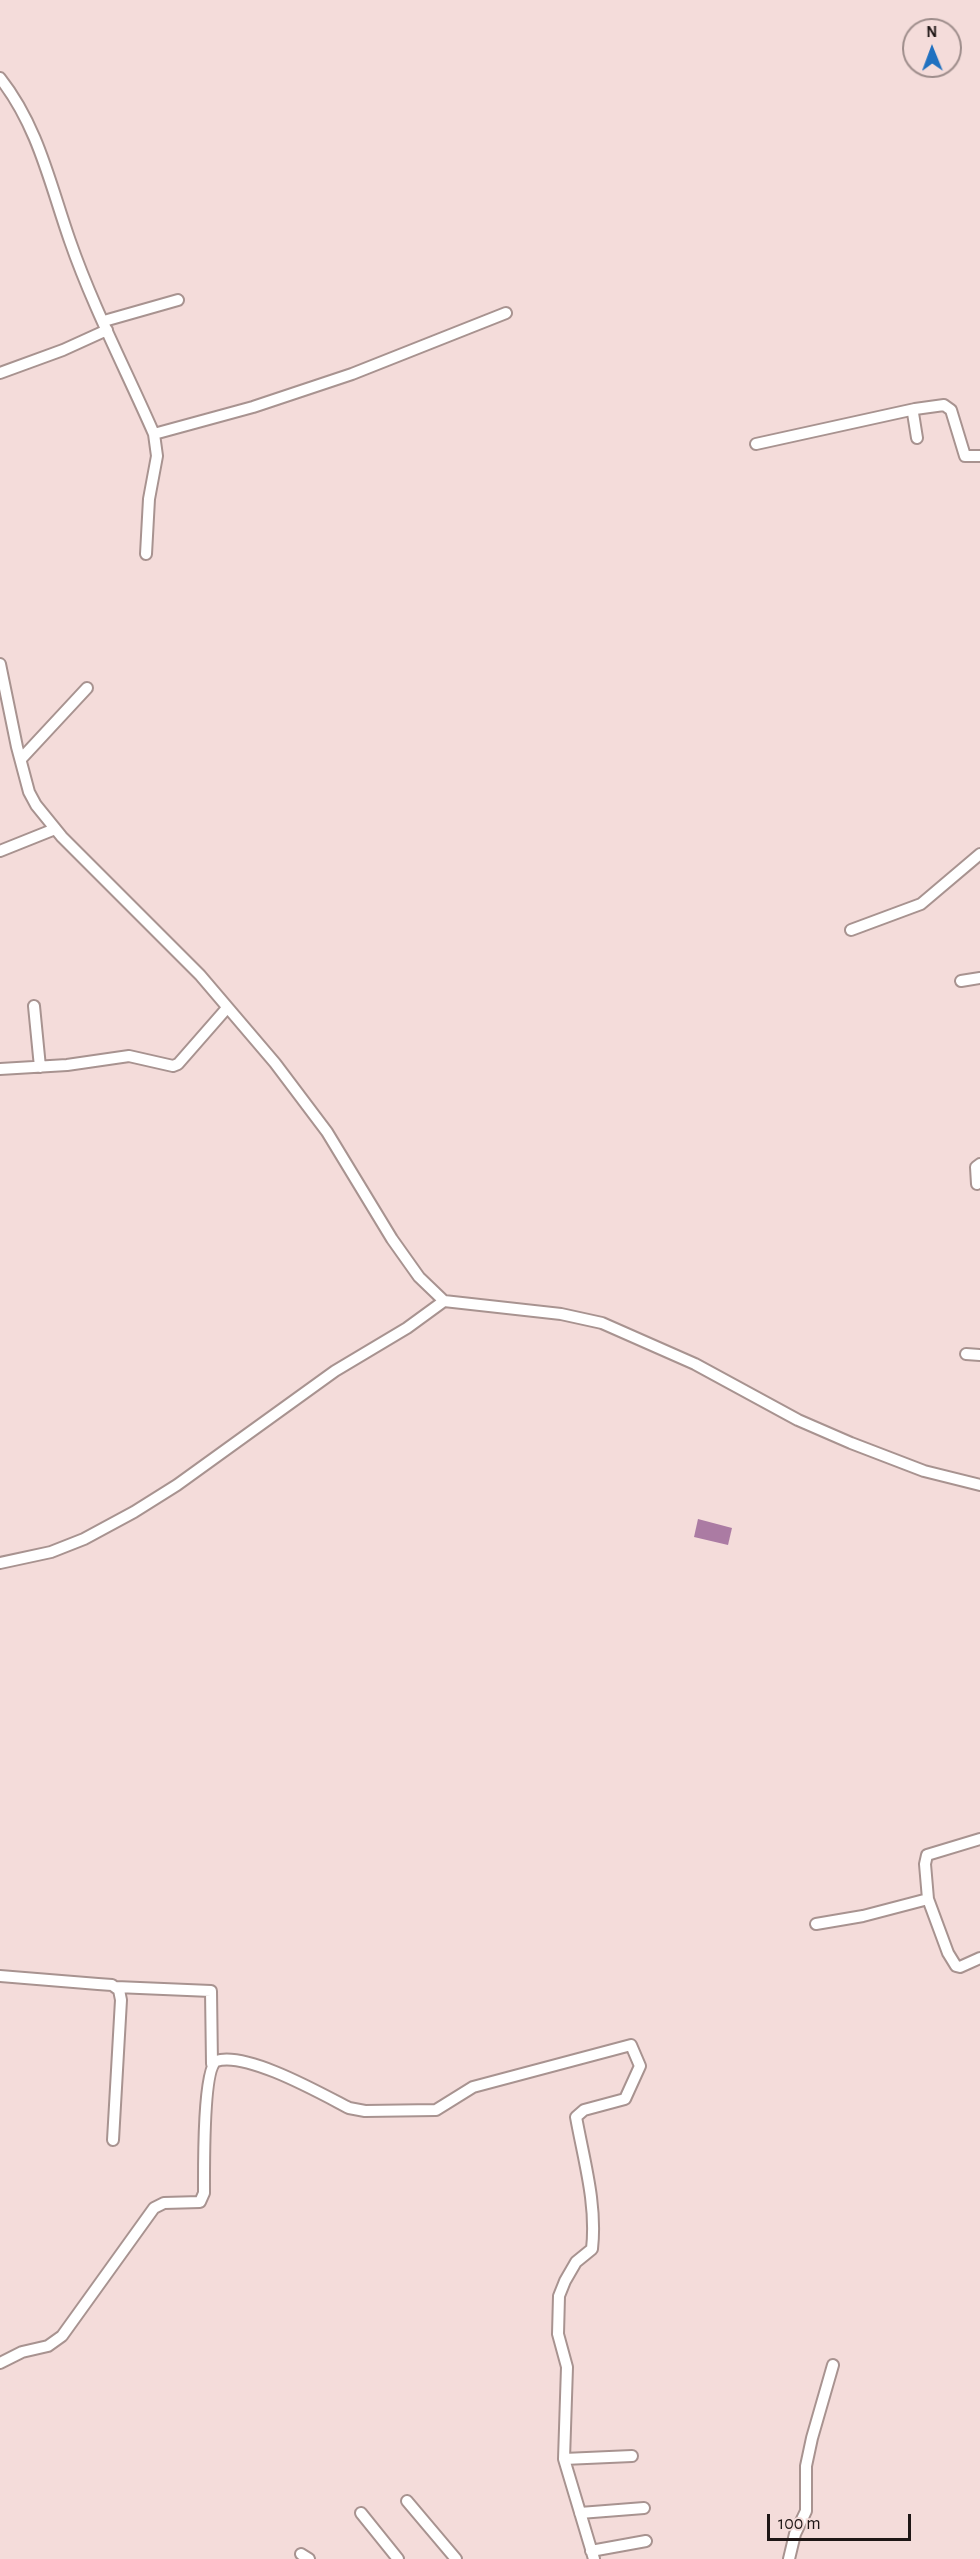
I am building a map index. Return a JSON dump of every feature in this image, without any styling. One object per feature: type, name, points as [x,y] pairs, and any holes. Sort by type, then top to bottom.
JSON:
[{"type":"street","points":[[0,78],[11,92],[32,130],[49,174],[70,242],[154,434],[157,456],[149,499],[146,554]]},
{"type":"street","points":[[0,373],[106,325],[178,300]]},
{"type":"street","points":[[154,434],[253,407],[352,374],[506,313]]},
{"type":"street","points":[[756,444],[944,405],[951,410],[965,456],[974,458],[980,456]]},
{"type":"street","points":[[915,410],[913,413],[916,438]]},
{"type":"street","points":[[0,664],[29,792],[55,829],[200,975],[303,1099],[327,1132],[392,1239],[418,1277],[444,1301],[561,1314],[602,1323],[695,1364],[798,1420],[851,1443],[924,1471],[980,1485]]},
{"type":"street","points":[[21,759],[87,688]]},
{"type":"street","points":[[0,851],[55,829]]},
{"type":"street","points":[[851,930],[921,904],[980,854]]},
{"type":"street","points":[[961,981],[980,978]]},
{"type":"street","points":[[34,1006],[40,1067]]},
{"type":"street","points":[[0,1069],[40,1067],[129,1056],[173,1066],[178,1064],[227,1008]]},
{"type":"street","points":[[977,1184],[976,1167],[980,1164]]},
{"type":"street","points":[[0,1563],[51,1552],[84,1539],[134,1512],[177,1485],[335,1371],[407,1328],[444,1301]]},
{"type":"street","points":[[966,1354],[980,1355]]},
{"type":"street","points":[[980,1839],[927,1855],[925,1863],[928,1899],[948,1953],[956,1966],[960,1967],[980,1959]]},
{"type":"street","points":[[816,1924],[863,1916],[928,1899]]},
{"type":"street","points":[[0,1976],[116,1987],[211,1991],[212,2064],[206,2114],[204,2193],[200,2202],[164,2204],[153,2208],[62,2336],[48,2346],[22,2352],[0,2363]]},
{"type":"street","points":[[113,2140],[121,2000],[116,1987]]},
{"type":"street","points":[[212,2064],[222,2059],[255,2064],[358,2111],[436,2110],[473,2087],[631,2045],[640,2066],[625,2099],[584,2110],[576,2117],[588,2172],[595,2225],[592,2249],[576,2262],[565,2281],[560,2296],[558,2334],[567,2367],[564,2459],[593,2555],[646,2541]]},
{"type":"street","points":[[789,2559],[795,2534],[806,2511],[806,2466],[833,2365]]},
{"type":"street","points":[[564,2459],[632,2456]]},
{"type":"street","points":[[407,2501],[456,2559]]},
{"type":"street","points":[[580,2513],[644,2508]]},
{"type":"street","points":[[361,2513],[398,2559]]},
{"type":"shaded area","points":[[698,1519],[732,1528],[728,1545],[694,1537]]}]
